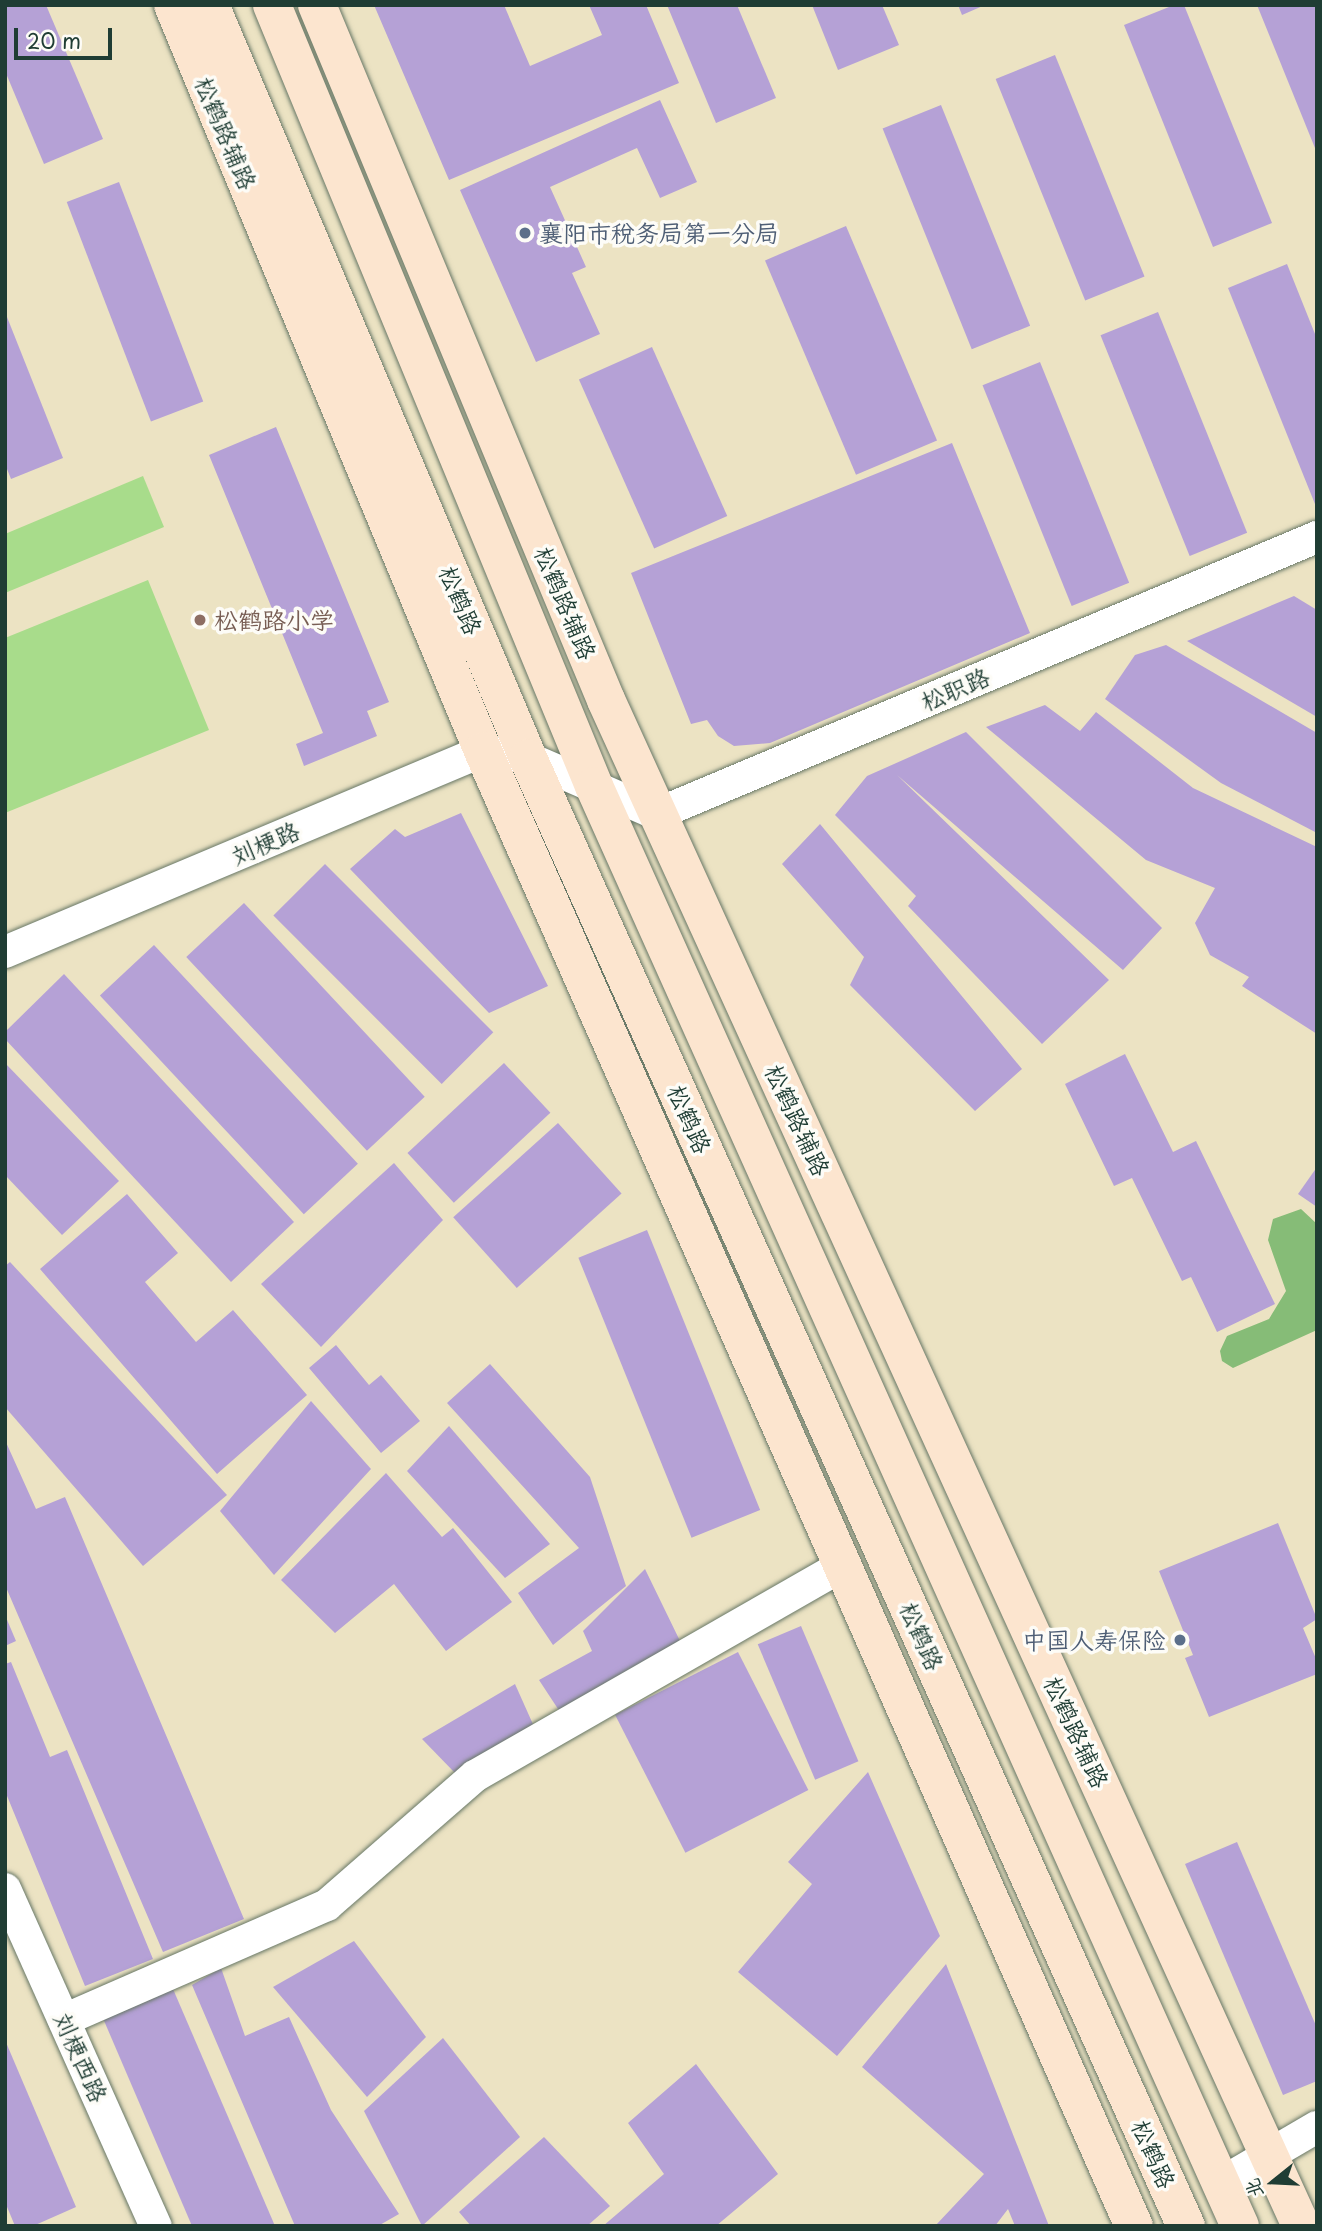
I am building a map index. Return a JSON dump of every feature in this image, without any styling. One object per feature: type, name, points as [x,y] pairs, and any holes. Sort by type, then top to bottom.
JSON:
[{"type":"street","name":"松鹤路辅路","points":[[173,5],[357,400],[484,751],[1134,2226]]},
{"type":"street","name":"松鹤路","points":[[210,5],[357,400],[528,758],[1186,2226]]},
{"type":"street","name":"松鹤路","points":[[272,5],[594,786],[1240,2226]]},
{"type":"street","name":"松鹤路辅路","points":[[317,5],[657,814],[1301,2226]]},
{"type":"street","name":"松职路","points":[[657,814],[1317,537]]},
{"type":"street","points":[[484,751],[528,758],[657,814]]},
{"type":"street","name":"刘梗路","points":[[5,952],[484,751]]},
{"type":"street","points":[[833,1319],[877,1295]]},
{"type":"street","points":[[747,1349],[784,1329]]},
{"type":"street","points":[[931,1533],[976,1512]]},
{"type":"street","points":[[64,2020],[327,1905],[475,1776],[843,1565],[882,1548]]},
{"type":"street","name":"刘梗西路","points":[[5,1889],[156,2226]]},
{"type":"street","points":[[1083,2111],[1127,2094]]},
{"type":"street","points":[[1221,2183],[1317,2127]]},
{"type":"green space","points":[[143,476],[164,527],[5,593],[5,534]]},
{"type":"green space","points":[[148,580],[209,730],[5,813],[5,638]]},
{"type":"green space","points":[[1301,1209],[1317,1224],[1317,1330],[1233,1368],[1222,1361],[1220,1351],[1227,1336],[1269,1319],[1286,1291],[1268,1240],[1273,1219]]},
{"type":"building","points":[[5,5],[46,5],[103,139],[44,164],[5,71]]},
{"type":"building","points":[[374,5],[504,5],[530,66],[602,35],[589,5],[646,5],[679,83],[449,180]]},
{"type":"building","points":[[667,5],[737,5],[776,98],[716,123]]},
{"type":"building","points":[[812,5],[882,5],[899,45],[838,70]]},
{"type":"building","points":[[958,5],[985,5],[962,15]]},
{"type":"building","points":[[1174,5],[1184,5],[1272,223],[1213,247],[1124,25]]},
{"type":"building","points":[[1257,5],[1317,5],[1317,153]]},
{"type":"building","points":[[1055,55],[1145,277],[1085,301],[996,79]]},
{"type":"building","name":"襄阳市税务局第一分局","points":[[660,100],[697,182],[660,198],[637,148],[550,187],[586,267],[572,273],[600,334],[536,362],[460,190]]},
{"type":"building","points":[[941,105],[1030,326],[972,349],[883,129]]},
{"type":"building","points":[[119,182],[203,401],[151,421],[67,202]]},
{"type":"building","points":[[846,226],[937,440],[856,475],[765,260]]},
{"type":"building","points":[[1287,264],[1317,339],[1317,509],[1228,288]]},
{"type":"building","points":[[5,312],[63,458],[11,479],[5,464]]},
{"type":"building","points":[[1158,312],[1247,533],[1190,556],[1101,335]]},
{"type":"building","points":[[652,347],[727,516],[654,549],[579,380]]},
{"type":"building","points":[[1040,362],[1129,583],[1072,606],[983,385]]},
{"type":"building","points":[[276,427],[389,702],[367,711],[377,736],[304,766],[296,744],[323,733],[209,455]]},
{"type":"building","points":[[952,443],[1030,633],[770,743],[734,746],[718,736],[707,720],[691,724],[631,573]]},
{"type":"building","points":[[1294,596],[1317,610],[1317,717],[1187,641]]},
{"type":"building","points":[[1166,645],[1317,733],[1317,833],[1221,783],[1105,699],[1135,655]]},
{"type":"building","points":[[1045,705],[1080,731],[1096,712],[1193,788],[1317,847],[1317,1034],[1242,986],[1249,977],[1210,955],[1195,923],[1215,888],[1146,860],[986,727]]},
{"type":"building","points":[[966,732],[1162,928],[1123,970],[897,775],[1109,980],[1042,1044],[908,906],[916,896],[835,815],[867,776]]},
{"type":"building","points":[[461,813],[548,986],[489,1013],[350,869],[395,829],[405,837]]},
{"type":"building","points":[[820,824],[1022,1069],[975,1111],[850,985],[864,957],[782,864]]},
{"type":"building","points":[[325,864],[493,1032],[442,1084],[273,916]]},
{"type":"building","points":[[244,903],[425,1097],[367,1151],[186,957]]},
{"type":"building","points":[[154,945],[358,1164],[304,1214],[100,995]]},
{"type":"building","points":[[64,974],[294,1222],[231,1282],[5,1039],[5,1032]]},
{"type":"building","points":[[1125,1054],[1173,1152],[1196,1141],[1275,1304],[1217,1332],[1191,1277],[1182,1281],[1132,1178],[1114,1186],[1065,1084]]},
{"type":"building","points":[[5,1063],[119,1181],[62,1235],[5,1175]]},
{"type":"building","points":[[504,1063],[550,1113],[454,1203],[407,1153]]},
{"type":"building","points":[[558,1123],[622,1194],[517,1288],[453,1217]]},
{"type":"building","points":[[394,1163],[443,1220],[321,1347],[261,1284]]},
{"type":"building","points":[[1317,1167],[1317,1207],[1298,1194]]},
{"type":"building","points":[[127,1194],[178,1253],[145,1282],[196,1342],[233,1310],[307,1395],[217,1474],[40,1269]]},
{"type":"building","points":[[647,1230],[760,1510],[692,1538],[578,1258]]},
{"type":"building","points":[[10,1262],[227,1495],[143,1566],[5,1407],[5,1266]]},
{"type":"building","points":[[336,1345],[369,1385],[381,1375],[420,1421],[381,1453],[309,1368]]},
{"type":"building","points":[[490,1364],[590,1477],[626,1586],[553,1645],[518,1593],[579,1548],[447,1403]]},
{"type":"building","points":[[311,1401],[371,1469],[274,1575],[220,1511]]},
{"type":"building","points":[[449,1426],[550,1544],[505,1578],[407,1471]]},
{"type":"building","points":[[5,1440],[36,1509],[65,1497],[244,1919],[163,1952],[5,1585]]},
{"type":"building","points":[[386,1473],[442,1537],[453,1528],[512,1602],[446,1651],[394,1584],[335,1633],[281,1580]]},
{"type":"building","points":[[1278,1523],[1317,1619],[1303,1628],[1317,1661],[1317,1674],[1209,1717],[1185,1658],[1193,1655],[1159,1571]]},
{"type":"building","points":[[645,1569],[680,1641],[560,1712],[539,1680],[592,1651],[583,1631]]},
{"type":"building","points":[[5,1615],[16,1641],[5,1646]]},
{"type":"building","points":[[801,1626],[858,1761],[815,1780],[758,1644]]},
{"type":"building","points":[[738,1652],[808,1790],[685,1853],[615,1715]]},
{"type":"building","points":[[11,1662],[50,1757],[67,1750],[153,1959],[85,1986],[5,1791],[5,1664]]},
{"type":"building","points":[[515,1684],[536,1731],[456,1774],[422,1739]]},
{"type":"building","points":[[868,1772],[940,1936],[837,2056],[738,1972],[812,1884],[788,1862]]},
{"type":"building","points":[[1237,1842],[1317,2028],[1317,2081],[1283,2095],[1185,1864]]},
{"type":"building","points":[[354,1941],[426,2037],[367,2097],[273,1987]]},
{"type":"building","points":[[946,1964],[1049,2226],[1015,2226],[1008,2209],[995,2226],[935,2226],[984,2174],[862,2067]]},
{"type":"building","points":[[221,1968],[245,2036],[289,2017],[331,2110],[399,2214],[378,2226],[295,2226],[192,1985]]},
{"type":"building","points":[[173,1989],[275,2226],[192,2226],[102,2016]]},
{"type":"building","points":[[443,2038],[520,2137],[422,2226],[364,2111]]},
{"type":"building","points":[[5,2040],[76,2207],[33,2226],[15,2226],[5,2202]]},
{"type":"building","points":[[696,2064],[778,2174],[716,2226],[603,2226],[664,2174],[628,2123]]},
{"type":"building","points":[[544,2137],[610,2206],[587,2226],[471,2226],[459,2212]]},
{"type":"place","name":"襄阳市税务局第一分局","points":[[525,233]]},
{"type":"place","name":"松鹤路小学","points":[[200,620]]},
{"type":"place","name":"中国人寿保险","points":[[1180,1640]]}]
